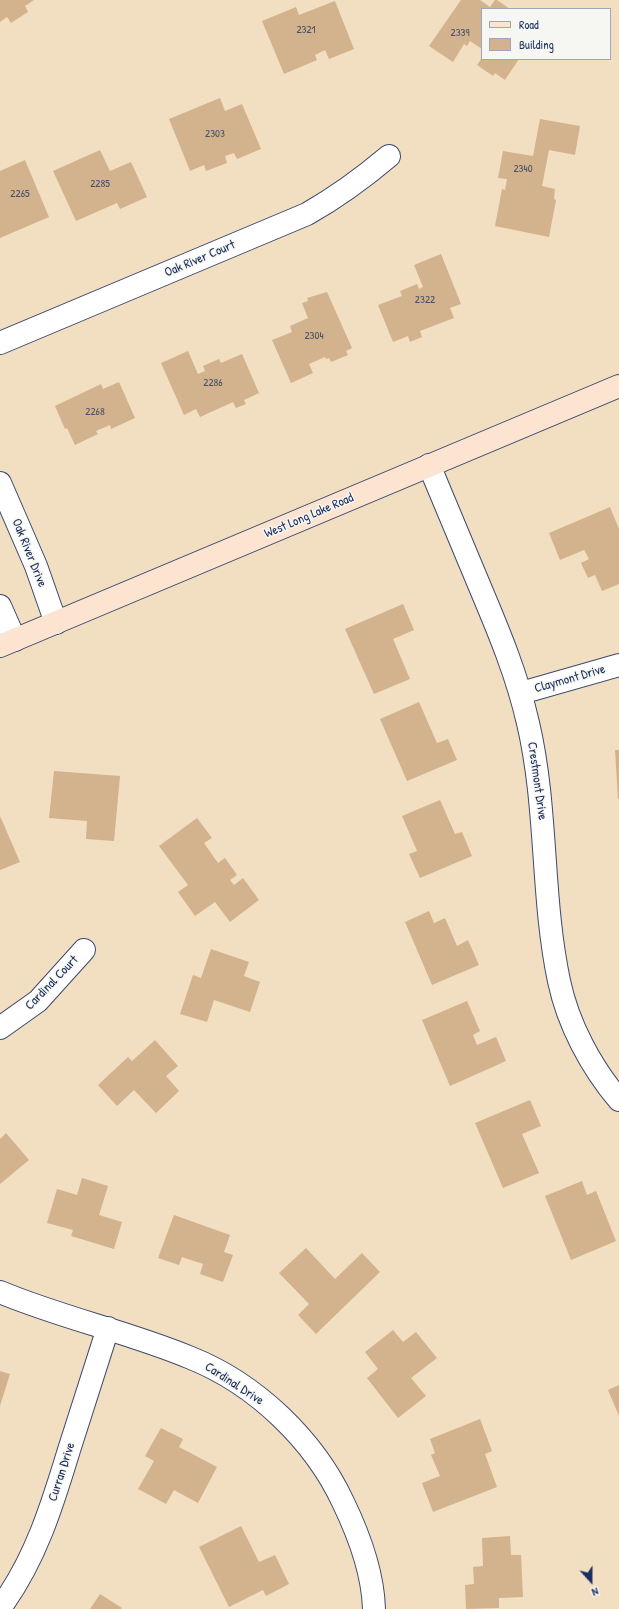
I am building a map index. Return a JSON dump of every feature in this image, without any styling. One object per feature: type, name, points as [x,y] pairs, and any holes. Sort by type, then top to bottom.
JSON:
[{"type":"main road","name":"West Long Lake Road","points":[[7,643],[619,386]]},
{"type":"street","name":"Oak River Court","points":[[0,343],[307,214],[334,199],[361,180],[389,156]]},
{"type":"street","name":"Crestmont Drive","points":[[429,465],[507,652],[521,693],[529,725],[541,801],[549,911],[559,982],[571,1019],[587,1053],[607,1085],[619,1100]]},
{"type":"street","name":"Oak River Drive","points":[[0,483],[36,566],[56,623]]},
{"type":"street","points":[[0,606],[7,643]]},
{"type":"street","name":"Claymont Drive","points":[[521,693],[619,665]]},
{"type":"street","name":"Cardinal Court","points":[[0,1028],[38,1001],[84,950]]},
{"type":"street","name":"Cardinal Drive","points":[[0,1292],[192,1358],[225,1375],[252,1392],[300,1436],[320,1462],[337,1488],[352,1520],[364,1556],[374,1609]]},
{"type":"street","name":"Curran Drive","points":[[0,1608],[26,1567],[38,1544],[108,1328]]},
{"type":"building","points":[[0,0],[34,0],[25,6],[28,12],[11,23],[7,17],[0,22]]},
{"type":"building","points":[[461,0],[480,0],[490,7],[495,0],[497,0],[509,8],[481,8],[481,48],[470,41],[467,46],[464,44],[453,62],[429,46]]},
{"type":"building","points":[[335,1],[354,49],[329,59],[325,50],[315,55],[317,60],[284,74],[262,21],[296,7],[299,15]]},
{"type":"building","points":[[481,59],[518,60],[505,80],[495,73],[493,76],[477,65]]},
{"type":"building","points":[[220,98],[225,111],[242,104],[261,149],[237,159],[234,153],[225,156],[227,163],[206,171],[204,165],[190,171],[169,119]]},
{"type":"building","points":[[540,119],[580,126],[575,155],[549,150],[542,186],[555,189],[554,199],[556,200],[549,237],[495,226],[502,189],[505,190],[507,179],[498,178],[503,151],[533,156]]},
{"type":"building","points":[[100,150],[110,171],[131,162],[147,197],[120,209],[117,203],[76,221],[53,171]]},
{"type":"building","points":[[25,160],[49,217],[0,238],[0,171]]},
{"type":"building","points":[[441,254],[461,304],[450,308],[454,318],[420,331],[422,337],[410,342],[408,336],[393,342],[378,305],[402,296],[400,291],[417,284],[419,289],[423,287],[414,265]]},
{"type":"building","points":[[327,292],[352,348],[346,351],[348,355],[331,362],[329,358],[326,359],[325,357],[309,364],[313,373],[291,383],[272,340],[292,332],[290,326],[308,318],[302,303],[308,301],[307,298]]},
{"type":"building","points":[[188,351],[198,374],[205,371],[203,366],[219,359],[221,363],[242,354],[259,393],[244,400],[246,404],[236,408],[233,402],[200,417],[196,409],[184,415],[161,363]]},
{"type":"building","points":[[119,382],[135,418],[111,429],[110,425],[96,431],[98,434],[75,445],[67,428],[65,429],[55,406],[101,384],[103,389]]},
{"type":"building","points":[[610,507],[619,529],[619,584],[602,591],[595,575],[588,578],[581,563],[589,559],[584,550],[560,560],[549,533]]},
{"type":"building","points":[[403,604],[414,630],[393,639],[410,679],[374,694],[345,629]]},
{"type":"building","points":[[419,702],[437,743],[448,739],[457,760],[407,781],[380,719]]},
{"type":"building","points":[[615,750],[619,750],[619,799],[618,799]]},
{"type":"building","points":[[54,771],[120,776],[114,841],[86,839],[87,821],[49,818]]},
{"type":"building","points":[[440,800],[455,834],[462,832],[472,856],[420,878],[409,854],[417,851],[402,816]]},
{"type":"building","points":[[0,816],[20,862],[0,870]]},
{"type":"building","points":[[197,818],[212,838],[204,843],[218,863],[225,858],[237,875],[230,880],[234,885],[243,878],[259,900],[230,922],[215,902],[195,916],[178,892],[188,885],[159,846]]},
{"type":"building","points":[[429,911],[434,923],[445,918],[457,946],[468,940],[479,965],[432,985],[405,922]]},
{"type":"building","points":[[211,949],[249,962],[244,976],[260,982],[250,1012],[214,1000],[207,1022],[180,1014],[193,975],[201,978]]},
{"type":"building","points":[[467,1001],[480,1031],[473,1035],[477,1045],[496,1037],[506,1061],[450,1086],[422,1020]]},
{"type":"building","points":[[155,1040],[178,1066],[166,1076],[179,1091],[156,1113],[134,1090],[117,1106],[98,1085],[128,1057],[132,1061]]},
{"type":"building","points":[[530,1100],[541,1126],[522,1134],[539,1173],[503,1188],[475,1123]]},
{"type":"building","points":[[6,1133],[29,1160],[0,1184],[0,1139]]},
{"type":"building","points":[[82,1178],[108,1186],[99,1215],[122,1222],[114,1249],[71,1236],[73,1230],[47,1223],[57,1189],[77,1195]]},
{"type":"building","points":[[582,1181],[587,1195],[596,1191],[616,1241],[571,1260],[545,1196]]},
{"type":"building","points":[[174,1215],[230,1235],[224,1252],[233,1255],[223,1282],[200,1274],[203,1264],[182,1257],[179,1265],[158,1258]]},
{"type":"building","points":[[306,1248],[335,1279],[362,1253],[380,1272],[316,1334],[298,1315],[309,1304],[279,1273]]},
{"type":"building","points":[[393,1330],[403,1342],[416,1332],[437,1358],[411,1378],[426,1396],[398,1418],[367,1378],[378,1369],[365,1352]]},
{"type":"building","points":[[0,1371],[10,1374],[0,1406]]},
{"type":"building","points":[[619,1385],[619,1416],[608,1390]]},
{"type":"building","points":[[480,1419],[492,1451],[485,1454],[497,1487],[433,1512],[422,1483],[440,1476],[431,1455],[435,1453],[430,1439]]},
{"type":"building","points":[[161,1428],[183,1439],[179,1447],[217,1467],[198,1503],[174,1490],[166,1504],[138,1489],[154,1461],[145,1456]]},
{"type":"building","points":[[241,1526],[259,1562],[275,1555],[289,1584],[266,1596],[263,1590],[229,1607],[199,1547]]},
{"type":"building","points":[[510,1536],[511,1555],[521,1555],[523,1597],[499,1598],[499,1608],[466,1609],[465,1585],[474,1584],[473,1567],[483,1566],[482,1538]]},
{"type":"building","points":[[100,1594],[122,1608],[90,1609]]}]
